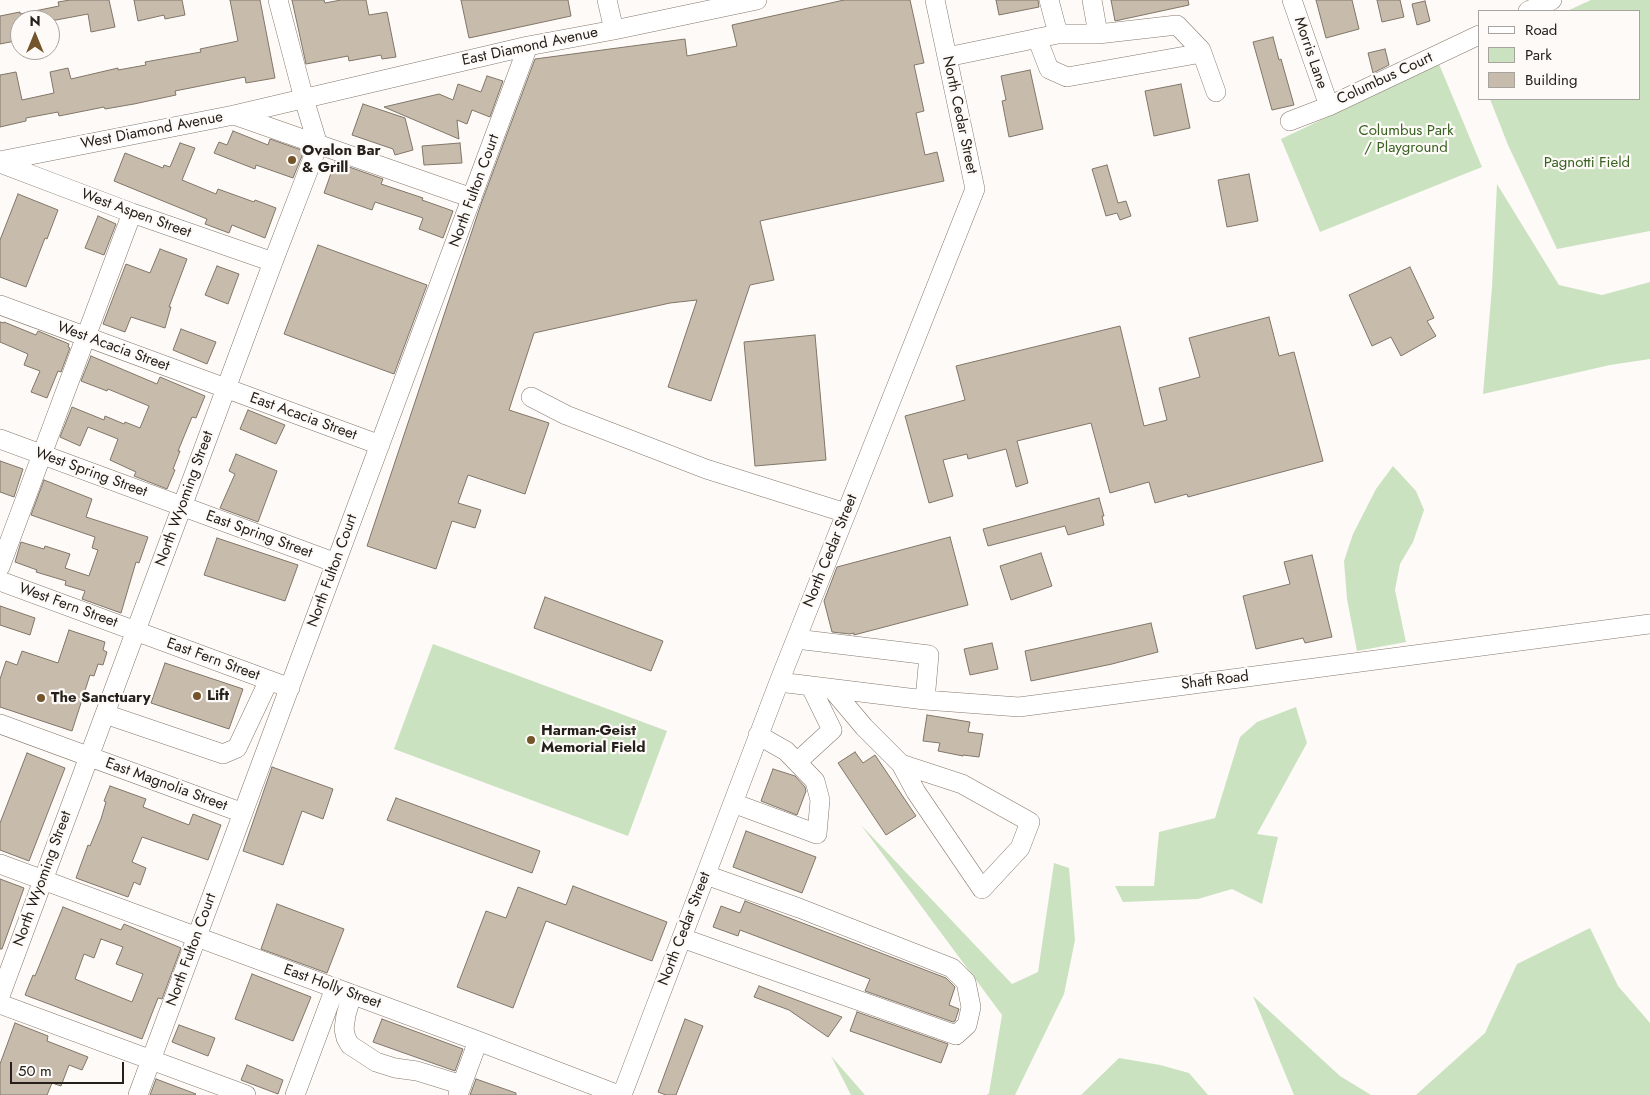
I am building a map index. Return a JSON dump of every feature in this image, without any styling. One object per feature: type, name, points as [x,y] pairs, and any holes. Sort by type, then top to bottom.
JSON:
[{"type":"street","points":[[278,0],[318,145]]},
{"type":"street","points":[[607,0],[614,30]]},
{"type":"street","name":"East Diamond Avenue","points":[[304,99],[528,46],[757,0]]},
{"type":"street","name":"North Cedar Street","points":[[621,1095],[778,682],[974,189],[935,0]]},
{"type":"street","points":[[1049,0],[1058,34]]},
{"type":"street","points":[[1092,0],[1098,34]]},
{"type":"street","name":"Morris Lane","points":[[1292,0],[1329,106]]},
{"type":"street","points":[[1530,10],[1552,0]]},
{"type":"street","points":[[947,57],[1058,34],[1098,34],[1177,25],[1202,53],[1216,92]]},
{"type":"street","name":"Columbus Court","points":[[1290,121],[1329,106],[1478,35]]},
{"type":"street","points":[[1037,38],[1049,69],[1067,77],[1202,53]]},
{"type":"street","name":"North Fulton Court","points":[[138,1095],[528,46]]},
{"type":"street","name":"West Diamond Avenue","points":[[0,162],[304,99]]},
{"type":"street","points":[[234,115],[472,198]]},
{"type":"street","name":"North Wyoming Street","points":[[0,996],[318,145]]},
{"type":"street","name":"West Aspen Street","points":[[0,162],[132,213],[273,262]]},
{"type":"street","points":[[0,567],[132,213]]},
{"type":"street","name":"West Acacia Street","points":[[0,305],[226,388]]},
{"type":"street","name":"East Acacia Street","points":[[226,388],[380,445]]},
{"type":"street","points":[[531,397],[566,415],[706,469],[846,513]]},
{"type":"street","name":"West Spring Street","points":[[0,439],[182,506]]},
{"type":"street","name":"East Spring Street","points":[[182,506],[336,563]]},
{"type":"street","name":"West Fern Street","points":[[0,581],[135,631]]},
{"type":"street","name":"Shaft Road","points":[[778,682],[925,700],[1018,707],[1650,624]]},
{"type":"street","name":"East Fern Street","points":[[135,631],[290,688]]},
{"type":"street","points":[[796,639],[929,655],[925,700]]},
{"type":"street","points":[[105,714],[223,754],[237,748],[268,680]]},
{"type":"street","points":[[797,762],[832,730],[812,686]]},
{"type":"street","points":[[832,689],[864,727],[901,764],[916,792],[982,889],[1020,848],[1030,822],[962,784],[901,764]]},
{"type":"street","name":"East Magnolia Street","points":[[0,724],[243,813]]},
{"type":"street","points":[[733,803],[817,834],[820,800],[815,781],[786,751],[758,736]]},
{"type":"street","name":"East Holly Street","points":[[0,864],[621,1095]]},
{"type":"street","points":[[682,938],[956,1035],[967,1025],[971,1007],[966,982],[952,968],[799,908],[706,875]]},
{"type":"street","points":[[295,1095],[335,988]]},
{"type":"street","points":[[352,994],[344,1029],[346,1038],[350,1045],[376,1062],[418,1072],[460,1090],[478,1041]]},
{"type":"street","points":[[0,1004],[246,1095]]},
{"type":"green space","name":"Pagnotti Field","points":[[1591,0],[1650,0],[1650,231],[1557,249],[1508,145],[1490,100],[1640,100],[1640,10],[1569,10]]},
{"type":"green space","name":"Columbus Park / Playground","points":[[1439,64],[1482,167],[1320,232],[1281,139]]},
{"type":"green space","points":[[1497,184],[1559,285],[1602,295],[1650,282],[1650,359],[1610,365],[1483,394],[1492,287]]},
{"type":"green space","points":[[1393,466],[1416,491],[1424,510],[1413,542],[1400,564],[1395,590],[1406,642],[1357,651],[1347,599],[1344,561],[1353,534],[1376,489]]},
{"type":"green space","name":"Harman-Geist Memorial Field","points":[[433,644],[667,731],[628,836],[394,749]]},
{"type":"green space","points":[[1296,707],[1307,743],[1257,834],[1278,837],[1262,904],[1232,889],[1198,899],[1123,902],[1115,886],[1154,886],[1159,832],[1215,818],[1240,737],[1257,722]]},
{"type":"green space","points":[[861,825],[1012,984],[1038,972],[1054,863],[1069,868],[1075,940],[1064,994],[1015,1095],[987,1095],[989,1093],[1002,1015]]},
{"type":"green space","points":[[1590,928],[1618,986],[1650,1023],[1650,1095],[1416,1095],[1485,1033],[1517,964]]},
{"type":"green space","points":[[1253,996],[1340,1076],[1371,1095],[1294,1095]]},
{"type":"green space","points":[[831,1056],[865,1095],[851,1095]]},
{"type":"green space","points":[[1119,1058],[1160,1065],[1189,1073],[1208,1095],[1081,1095]]},
{"type":"building","points":[[70,0],[109,0],[115,27],[91,32],[88,14],[60,19],[60,10],[40,10],[59,6],[58,2]]},
{"type":"building","points":[[134,0],[182,0],[185,15],[165,19],[164,15],[138,21]]},
{"type":"building","points":[[230,0],[260,0],[275,78],[246,83],[245,77],[175,91],[176,95],[134,104],[105,109],[104,107],[59,116],[58,112],[26,118],[26,121],[0,127],[0,75],[16,72],[22,100],[54,93],[50,72],[68,68],[71,79],[118,68],[118,70],[146,65],[145,62],[201,52],[200,49],[238,41]]},
{"type":"building","points":[[292,0],[324,0],[325,3],[341,0],[366,0],[369,15],[387,12],[396,57],[382,59],[381,55],[349,61],[348,56],[306,64]]},
{"type":"building","points":[[461,0],[568,0],[571,16],[469,38]]},
{"type":"building","points":[[844,0],[910,0],[924,63],[914,65],[924,111],[916,113],[925,155],[937,152],[944,181],[760,221],[774,280],[750,285],[711,401],[668,387],[697,300],[670,303],[534,333],[509,410],[549,423],[525,494],[468,475],[458,503],[481,510],[475,528],[452,521],[436,569],[367,546],[481,204],[535,59],[685,39],[687,56],[737,46],[732,25]]},
{"type":"building","points":[[996,0],[1038,0],[1039,7],[999,15]]},
{"type":"building","points":[[1111,0],[1188,0],[1189,5],[1115,21]]},
{"type":"building","points":[[1316,0],[1352,0],[1359,29],[1326,38]]},
{"type":"building","points":[[1377,0],[1400,0],[1404,17],[1382,22]]},
{"type":"building","points":[[1425,1],[1430,21],[1417,25],[1412,4]]},
{"type":"building","points":[[10,14],[10,42],[0,44],[0,16]]},
{"type":"building","points":[[1273,37],[1294,105],[1272,110],[1253,42]]},
{"type":"building","points":[[1385,49],[1389,65],[1373,73],[1368,53]]},
{"type":"building","points":[[1030,70],[1043,129],[1009,137],[1002,101],[1006,100],[1001,76]]},
{"type":"building","points":[[487,76],[503,81],[490,117],[472,110],[467,124],[457,120],[459,139],[384,107],[439,94],[453,100],[458,84],[481,92]]},
{"type":"building","points":[[1181,84],[1190,128],[1154,136],[1145,91]]},
{"type":"building","points":[[363,104],[405,118],[413,150],[395,155],[393,149],[352,135]]},
{"type":"building","points":[[233,131],[268,145],[270,139],[304,151],[293,178],[256,165],[255,169],[214,153],[219,142],[227,145]]},
{"type":"building","points":[[180,143],[195,148],[182,180],[216,194],[218,189],[276,208],[265,238],[232,225],[229,233],[205,224],[207,219],[114,181],[125,153],[163,168],[164,165],[170,167]]},
{"type":"building","points":[[460,143],[462,163],[424,165],[422,146]]},
{"type":"building","points":[[335,162],[383,179],[381,184],[423,198],[422,200],[453,211],[443,238],[419,229],[423,218],[375,202],[372,210],[324,193]]},
{"type":"building","points":[[1107,165],[1118,203],[1126,201],[1131,216],[1120,220],[1117,213],[1106,216],[1092,169]]},
{"type":"building","points":[[1249,174],[1258,221],[1227,227],[1218,180]]},
{"type":"building","points":[[18,194],[58,210],[26,287],[0,277],[0,240]]},
{"type":"building","points":[[98,216],[116,224],[104,255],[85,248]]},
{"type":"building","points":[[318,245],[427,285],[394,374],[284,334]]},
{"type":"building","points":[[160,249],[187,259],[169,307],[171,307],[165,328],[131,317],[125,332],[103,324],[126,264],[150,273]]},
{"type":"building","points":[[217,266],[239,274],[228,304],[205,295]]},
{"type":"building","points":[[1410,267],[1434,318],[1427,321],[1436,336],[1401,356],[1391,337],[1372,346],[1349,295]]},
{"type":"building","points":[[1269,317],[1279,356],[1294,352],[1323,461],[1188,497],[1187,494],[1155,503],[1149,482],[1110,493],[1091,423],[1017,441],[1028,483],[1016,487],[1006,449],[968,459],[967,454],[943,460],[953,496],[929,503],[905,416],[965,400],[956,366],[1120,326],[1144,426],[1167,420],[1159,388],[1200,377],[1189,338]]},
{"type":"building","points":[[0,322],[36,335],[38,331],[69,344],[68,347],[70,348],[61,372],[58,371],[47,398],[31,392],[40,371],[24,365],[28,354],[0,342]]},
{"type":"building","points":[[181,329],[216,342],[207,364],[173,350]]},
{"type":"building","points":[[815,335],[826,460],[755,466],[744,342]]},
{"type":"building","points":[[91,356],[157,384],[160,377],[205,396],[196,418],[192,417],[178,451],[180,451],[173,469],[175,470],[167,489],[134,476],[136,472],[110,460],[118,439],[88,427],[80,446],[60,437],[72,407],[104,420],[105,416],[140,428],[149,406],[108,389],[107,391],[81,381]]},
{"type":"building","points":[[248,410],[285,425],[276,444],[240,429]]},
{"type":"building","points":[[236,454],[277,471],[258,522],[220,508],[235,474],[229,471]]},
{"type":"building","points":[[0,461],[23,469],[14,497],[0,492]]},
{"type":"building","points":[[44,480],[92,499],[86,517],[148,537],[139,563],[136,562],[121,613],[82,599],[85,591],[65,585],[66,581],[36,572],[37,570],[15,562],[21,542],[44,549],[45,546],[70,554],[65,568],[89,576],[98,550],[92,548],[95,537],[31,515]]},
{"type":"building","points":[[1099,498],[1104,516],[1102,516],[1104,525],[1068,535],[1065,526],[988,546],[983,529]]},
{"type":"building","points":[[950,537],[968,605],[854,635],[854,633],[832,632],[824,601],[837,567]]},
{"type":"building","points":[[217,538],[298,565],[285,601],[204,575]]},
{"type":"building","points":[[1041,553],[1052,586],[1011,600],[1000,566]]},
{"type":"building","points":[[1312,555],[1332,637],[1305,643],[1303,638],[1256,649],[1243,596],[1290,584],[1284,562]]},
{"type":"building","points":[[545,597],[663,641],[651,671],[534,628]]},
{"type":"building","points":[[0,606],[35,618],[30,635],[0,625]]},
{"type":"building","points":[[1151,623],[1158,652],[1031,681],[1025,651]]},
{"type":"building","name":"The Sanctuary","points":[[69,630],[105,642],[103,650],[107,652],[103,665],[98,664],[94,676],[90,675],[72,731],[0,707],[0,679],[6,661],[17,665],[22,651],[58,663]]},
{"type":"building","points":[[992,643],[998,669],[970,675],[964,649]]},
{"type":"building","name":"Lift","points":[[165,663],[243,689],[229,729],[151,703]]},
{"type":"building","points":[[927,715],[970,722],[968,732],[983,734],[979,757],[938,751],[940,743],[923,741]]},
{"type":"building","points":[[855,752],[863,763],[875,755],[916,816],[886,835],[838,763]]},
{"type":"building","points":[[27,753],[65,768],[29,861],[0,850],[0,823]]},
{"type":"building","points":[[272,767],[333,789],[323,819],[302,811],[283,865],[243,851]]},
{"type":"building","points":[[773,769],[795,776],[805,787],[806,791],[797,815],[761,801]]},
{"type":"building","points":[[110,786],[146,799],[143,807],[189,825],[193,814],[221,825],[208,860],[142,837],[132,862],[146,868],[140,885],[134,882],[128,897],[76,878],[88,845],[90,846],[101,819],[106,802],[104,801]]},
{"type":"building","points":[[396,798],[540,851],[532,873],[387,820]]},
{"type":"building","points":[[746,831],[816,857],[802,893],[733,867]]},
{"type":"building","points":[[0,879],[24,888],[2,949],[0,949]]},
{"type":"building","points":[[573,886],[667,922],[652,961],[546,921],[513,1008],[457,987],[486,911],[506,918],[518,887],[566,905]]},
{"type":"building","points":[[745,901],[946,978],[955,987],[949,1005],[959,1009],[955,1021],[953,1022],[865,991],[870,979],[740,930],[738,936],[713,927],[721,906],[740,913]]},
{"type":"building","points":[[277,904],[344,929],[327,973],[261,949]]},
{"type":"building","points":[[63,907],[121,930],[124,924],[181,948],[162,999],[158,998],[142,1039],[25,995],[33,975],[35,976]],"holes":[[[101,939],[123,947],[116,964],[143,974],[132,1002],[75,979],[84,954],[94,958]]]},
{"type":"building","points":[[252,974],[311,997],[293,1041],[235,1019]]},
{"type":"building","points":[[759,986],[842,1017],[828,1037],[789,1010],[754,997]]},
{"type":"building","points":[[857,1012],[948,1044],[941,1063],[850,1031]]},
{"type":"building","points":[[382,1019],[463,1049],[455,1071],[373,1042]]},
{"type":"building","points":[[685,1019],[703,1026],[676,1095],[666,1095],[658,1092]]},
{"type":"building","points":[[15,1023],[48,1036],[47,1041],[88,1057],[82,1070],[69,1065],[61,1086],[52,1083],[47,1095],[0,1095],[0,1064]]},
{"type":"building","points":[[179,1025],[215,1038],[208,1056],[172,1042]]},
{"type":"building","points":[[247,1065],[283,1080],[278,1094],[241,1080]]},
{"type":"building","points":[[156,1079],[196,1094],[150,1095]]},
{"type":"building","points":[[476,1079],[516,1093],[516,1095],[470,1095]]},
{"type":"place","name":"Ovalon Bar & Grill","points":[[292,160]]},
{"type":"place","name":"Lift","points":[[197,696]]},
{"type":"place","name":"The Sanctuary","points":[[41,698]]},
{"type":"place","name":"Harman-Geist Memorial Field","points":[[531,740]]}]
